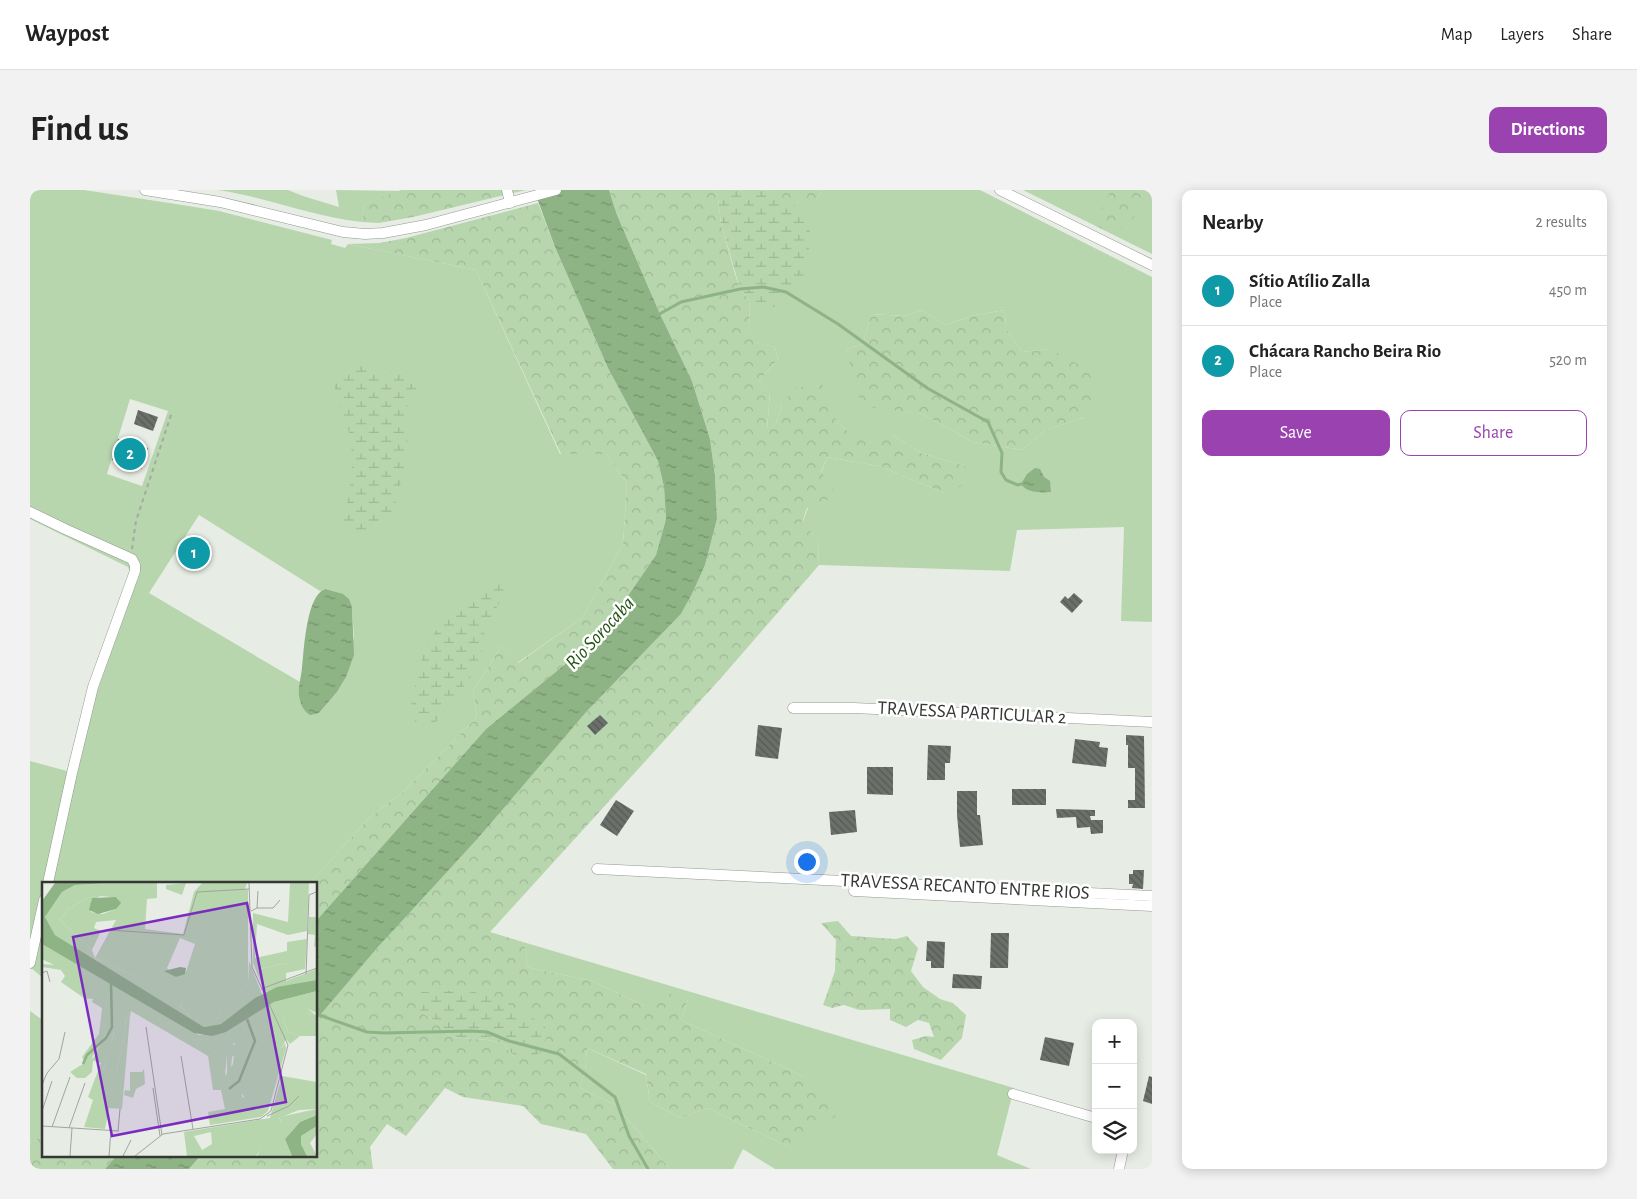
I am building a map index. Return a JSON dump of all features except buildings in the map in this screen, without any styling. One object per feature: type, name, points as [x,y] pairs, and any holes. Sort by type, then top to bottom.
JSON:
[{"type":"street","points":[[146,190],[220,202],[343,232],[365,234],[383,233],[426,225],[556,190]]},
{"type":"street","points":[[507,190],[510,203]]},
{"type":"street","points":[[1000,190],[1152,266]]},
{"type":"street","points":[[30,512],[132,559],[135,565],[135,571],[93,687],[48,882]]},
{"type":"street","name":"TRAVESSA PARTICULAR 2","points":[[793,708],[854,708],[1152,722]]},
{"type":"street","name":"TRAVESSA RECANTO ENTRE RIOS","points":[[597,869],[1152,896]]},
{"type":"street","points":[[854,891],[1152,906]]},
{"type":"street","points":[[30,963],[42,909]]},
{"type":"street","points":[[1013,1094],[1092,1117]]},
{"type":"street","points":[[1121,1169],[1123,1154]]},
{"type":"path","points":[[132,559],[136,521],[172,412]]},
{"type":"green space","points":[[30,190],[84,190],[219,211],[332,240],[331,244],[345,248],[348,244],[476,270],[560,454],[606,454],[627,483],[623,544],[582,618],[517,663],[501,647],[473,691],[477,717],[403,792],[370,817],[311,882],[42,882],[42,977],[30,967],[30,761],[67,771],[85,701],[130,572],[128,567],[30,519]],"holes":[[[130,399],[168,411],[142,486],[107,474]],[[199,515],[320,591],[325,589],[352,607],[354,637],[346,677],[337,692],[319,713],[299,694],[300,682],[149,593]]]},
{"type":"green space","points":[[218,190],[288,190],[339,207],[336,190],[401,191],[364,204],[362,222],[326,216],[254,197]]},
{"type":"green space","points":[[401,190],[526,190],[413,217],[379,223],[362,222],[364,204]]},
{"type":"green space","points":[[609,190],[714,190],[718,198],[721,223],[735,274],[740,289],[750,301],[749,327],[757,343],[775,347],[778,359],[759,381],[770,392],[767,429],[776,423],[782,404],[795,388],[822,384],[837,423],[852,434],[891,434],[921,453],[965,466],[966,484],[944,493],[879,466],[827,457],[821,472],[833,490],[824,506],[807,508],[802,523],[818,539],[819,565],[721,678],[490,932],[523,942],[527,954],[526,967],[592,981],[645,1006],[660,991],[688,999],[681,1020],[805,1077],[830,1100],[836,1116],[789,1147],[708,1108],[681,1118],[650,1102],[646,1074],[587,1048],[585,1070],[580,1088],[616,1105],[670,1169],[613,1169],[586,1134],[541,1124],[523,1106],[463,1097],[445,1088],[406,1136],[387,1124],[370,1147],[373,1169],[189,1169],[200,1156],[318,1156],[318,1018],[587,711],[681,614],[705,565],[717,519],[715,476],[710,439],[692,381],[660,314],[617,215]],"holes":[[[421,1012],[537,1056],[514,1056],[502,1043],[450,1037],[434,1020]]]},
{"type":"green space","points":[[714,190],[766,190],[770,194],[816,201],[823,190],[980,190],[1152,277],[1152,622],[1121,621],[1124,527],[1017,530],[1010,571],[819,565],[818,539],[802,524],[827,457],[879,466],[944,493],[965,466],[921,453],[891,434],[852,434],[837,423],[782,404],[776,423],[767,430],[770,393],[759,381],[778,359],[775,347],[756,343],[749,327],[750,301]],"holes":[[[922,310],[945,325],[975,315],[1005,310],[1006,329],[1022,352],[1050,349],[1085,417],[1044,431],[1022,450],[973,442],[922,414],[863,405],[847,349],[863,344],[871,314],[904,316]]]},
{"type":"green space","points":[[714,190],[766,190],[804,210],[810,226],[810,244],[803,277],[786,292],[776,306],[767,310],[750,301],[740,289],[721,223],[718,198]]},
{"type":"green space","points":[[766,190],[823,190],[816,201],[786,202]]},
{"type":"green space","points":[[1023,190],[1152,190],[1152,254]]},
{"type":"green space","points":[[1111,190],[1151,190],[1133,219],[1113,234],[1094,225]]},
{"type":"green space","points":[[538,203],[555,247],[608,368],[658,461],[664,487],[666,519],[656,555],[614,616],[585,648],[486,729],[318,919],[318,882],[311,882],[370,817],[403,792],[477,717],[473,691],[501,647],[518,663],[582,618],[623,544],[627,483],[606,454],[561,454],[476,270],[348,244],[379,243],[406,238]]},
{"type":"green space","points":[[922,310],[945,325],[975,315],[1005,310],[1006,329],[1022,352],[1050,349],[1094,373],[1093,397],[1085,417],[1044,431],[1022,450],[973,442],[922,414],[862,406],[852,376],[847,349],[863,344],[871,314],[904,316]]},
{"type":"green space","points":[[352,364],[357,364],[380,376],[384,376],[394,370],[404,370],[413,374],[419,385],[404,416],[408,442],[407,452],[401,482],[390,517],[377,528],[361,535],[346,531],[344,519],[352,467],[351,438],[334,386],[343,370]]},
{"type":"green space","points":[[503,582],[504,596],[485,626],[483,649],[470,678],[434,724],[418,726],[410,714],[418,670],[430,639],[444,623],[470,600],[489,587]]},
{"type":"green space","points":[[838,921],[851,936],[896,939],[907,936],[918,948],[911,971],[923,987],[940,999],[953,1003],[966,1015],[962,1038],[941,1060],[914,1049],[912,1040],[926,1036],[934,1037],[929,1023],[918,1020],[906,1027],[890,1020],[890,1009],[859,1010],[844,1005],[832,1008],[823,1005],[835,971],[836,940],[821,923]]},
{"type":"green space","points":[[523,942],[1014,1088],[997,1155],[1031,1169],[775,1169],[743,1149],[733,1169],[670,1169],[616,1105],[580,1088],[585,1070],[587,1048],[646,1075],[650,1102],[681,1118],[708,1108],[789,1147],[805,1077],[681,1020],[688,999],[645,1006],[592,981],[526,967],[527,954]]},
{"type":"green space","points":[[439,990],[488,994],[544,1024],[548,1035],[537,1056],[514,1056],[502,1043],[450,1037],[434,1020],[421,1012],[419,993]]},
{"type":"green space","points":[[30,1011],[42,1020],[42,1135],[30,1144]]},
{"type":"green space","points":[[42,1135],[42,1156],[116,1156],[105,1169],[30,1169],[30,1144]]},
{"type":"water","name":"Rio Sorocaba","points":[[534,190],[609,190],[617,215],[660,314],[692,381],[710,439],[715,476],[717,519],[705,565],[681,614],[587,711],[478,838],[378,947],[318,1018],[318,919],[486,729],[585,648],[614,616],[656,555],[666,519],[664,487],[658,461],[608,368],[555,247]]},
{"type":"water","points":[[1035,468],[1040,469],[1044,477],[1050,481],[1051,492],[1030,491],[1021,484],[1027,474]]},
{"type":"water","points":[[325,589],[343,594],[349,599],[352,607],[354,655],[346,677],[337,692],[319,713],[310,715],[301,704],[299,685],[310,612],[319,594]]},
{"type":"water","points":[[116,1156],[200,1156],[189,1169],[105,1169]]},
{"type":"waterway","points":[[656,316],[681,302],[740,289],[763,287],[786,292],[838,324],[927,388],[988,422],[1002,453],[1001,472],[1006,480],[1018,485],[1021,484]]},
{"type":"waterway","points":[[318,1015],[367,1032],[487,1032],[509,1041],[559,1054],[615,1097],[629,1136],[648,1169]]},
{"type":"place","name":"Chácara Rancho Beira Rio","points":[[130,454]]},
{"type":"place","name":"Sítio Atílio Zalla","points":[[194,553]]}]
